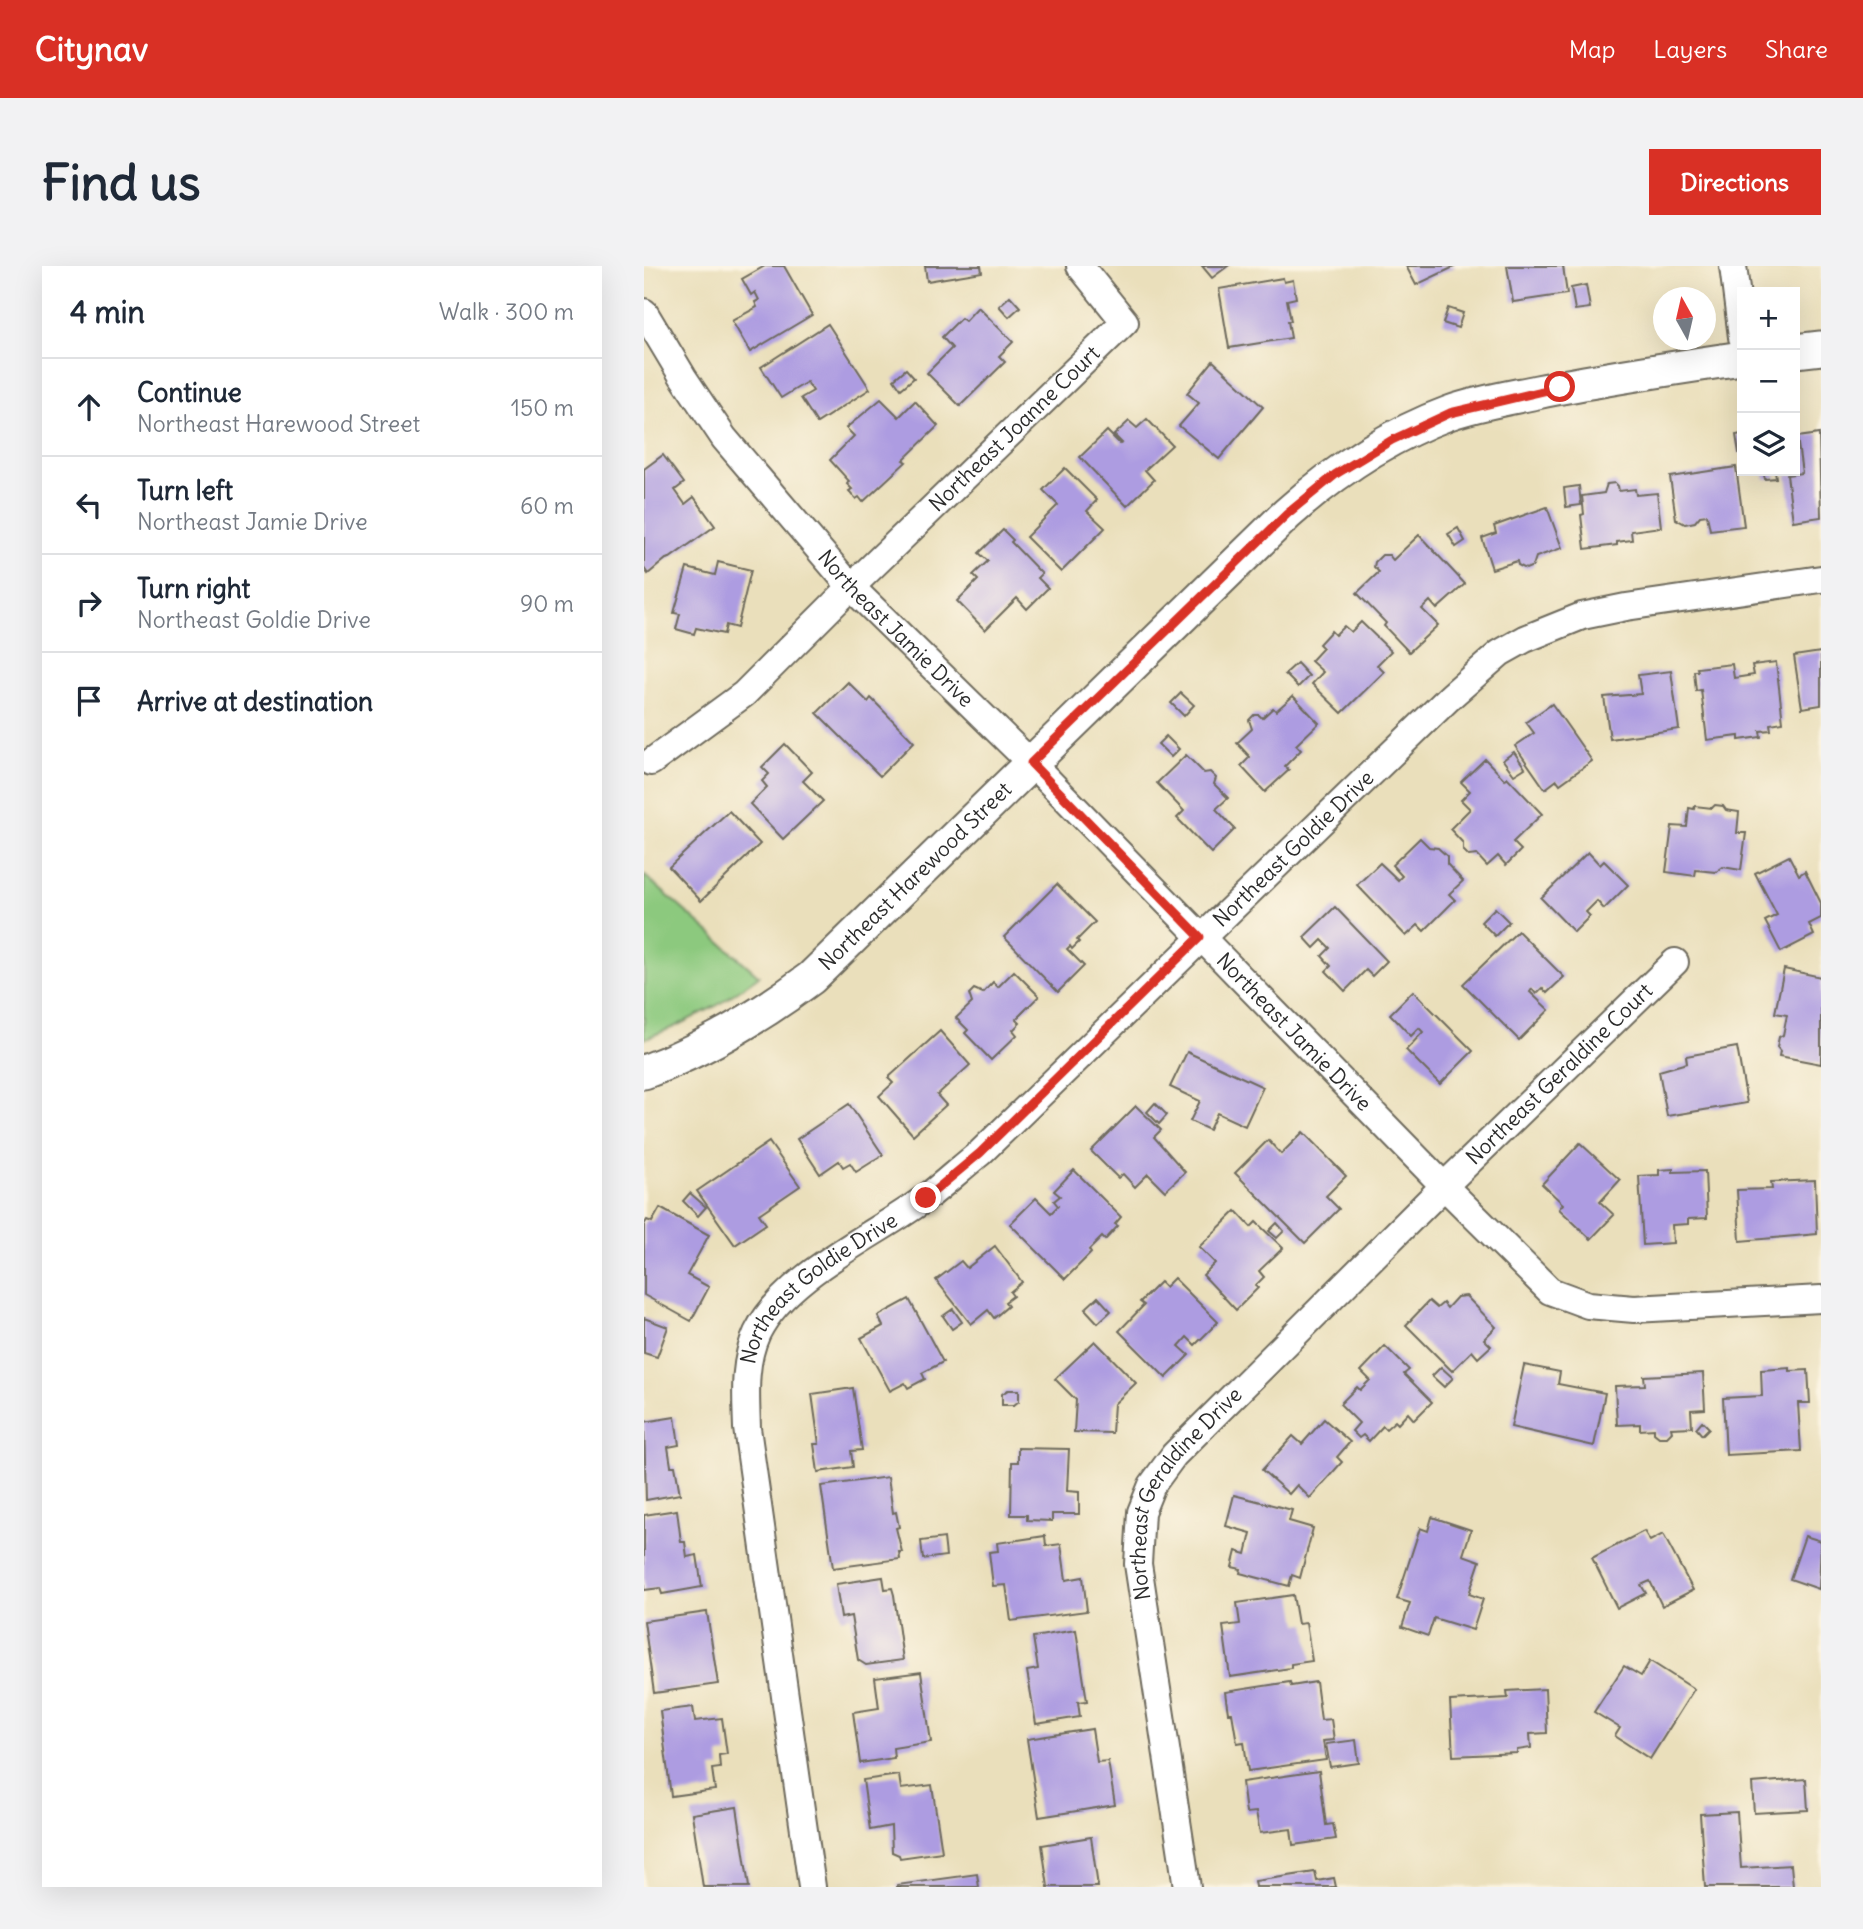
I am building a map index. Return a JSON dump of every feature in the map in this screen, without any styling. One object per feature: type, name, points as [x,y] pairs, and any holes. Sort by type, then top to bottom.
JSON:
[{"type":"street","name":"Northeast Joanne Court","points":[[851,587],[1125,322],[1080,266]]},
{"type":"street","points":[[1733,266],[1737,298]]},
{"type":"street","name":"Northeast Jamie Drive","points":[[644,312],[682,377],[724,438],[851,587],[1031,763],[1550,1291],[1588,1306],[1634,1309],[1821,1299]]},
{"type":"street","points":[[1800,350],[1821,348]]},
{"type":"street","name":"Northeast Harewood Street","points":[[644,1072],[733,1032],[811,978],[1287,514],[1336,474],[1392,440],[1450,413],[1560,387],[1737,359]]},
{"type":"street","name":"Northeast Goldie Drive","points":[[813,1887],[747,1428],[747,1361],[757,1333],[770,1313],[797,1284],[926,1198],[980,1153],[1200,937],[1451,696],[1500,653],[1525,639],[1582,616],[1626,607],[1821,579]]},
{"type":"street","points":[[651,762],[744,694],[851,587]]},
{"type":"street","name":"Northeast Geraldine Court","points":[[1444,1186],[1675,962]]},
{"type":"street","name":"Northeast Geraldine Drive","points":[[1187,1887],[1138,1564],[1141,1512],[1152,1485],[1174,1455],[1444,1186]]},
{"type":"green space","points":[[644,875],[759,976],[718,1005],[644,1039]]},
{"type":"building","points":[[765,266],[784,266],[812,315],[750,352],[732,321],[757,307],[755,302],[759,300],[755,292],[751,295],[742,279]]},
{"type":"building","points":[[925,266],[981,266],[982,272],[927,281]]},
{"type":"building","points":[[1202,266],[1228,266],[1212,278]]},
{"type":"building","points":[[1406,266],[1456,266],[1416,285]]},
{"type":"building","points":[[1507,266],[1563,266],[1567,294],[1513,302]]},
{"type":"building","points":[[1283,278],[1284,282],[1293,280],[1296,298],[1287,300],[1291,338],[1229,348],[1219,289]]},
{"type":"building","points":[[1586,285],[1590,308],[1575,310],[1571,288]]},
{"type":"building","points":[[1010,296],[1020,307],[1009,317],[999,306]]},
{"type":"building","points":[[978,307],[1013,342],[999,356],[1005,362],[960,406],[927,373],[952,348],[942,337],[961,318],[965,321]]},
{"type":"building","points":[[1448,308],[1463,313],[1458,328],[1443,323]]},
{"type":"building","points":[[828,324],[870,389],[817,423],[801,398],[813,391],[807,382],[781,398],[761,367]]},
{"type":"building","points":[[1213,361],[1263,407],[1219,459],[1179,426],[1199,403],[1187,393]]},
{"type":"building","points":[[906,369],[914,378],[901,389],[894,379]]},
{"type":"building","points":[[881,399],[899,417],[915,401],[938,426],[903,460],[906,462],[863,502],[849,491],[852,489],[847,484],[849,481],[830,460],[854,436],[846,428]]},
{"type":"building","points":[[1147,419],[1172,445],[1145,470],[1154,480],[1127,506],[1080,457],[1107,431],[1120,444],[1122,443],[1114,435],[1129,421],[1137,428]]},
{"type":"building","points":[[1819,434],[1821,517],[1793,521],[1787,476],[1800,476],[1802,473],[1800,437]]},
{"type":"building","points":[[663,455],[684,483],[675,490],[685,504],[694,497],[715,526],[648,574],[644,568],[644,469]]},
{"type":"building","points":[[1736,467],[1744,526],[1710,530],[1707,515],[1685,524],[1676,519],[1670,477]]},
{"type":"building","points":[[1065,468],[1097,500],[1087,511],[1105,528],[1061,572],[1026,537],[1058,505],[1043,490]]},
{"type":"building","points":[[1615,483],[1619,491],[1635,489],[1636,495],[1657,493],[1661,527],[1631,531],[1632,540],[1617,542],[1617,545],[1585,549],[1582,496],[1604,493],[1607,484]]},
{"type":"building","points":[[1579,486],[1581,505],[1566,507],[1564,488]]},
{"type":"building","points":[[1547,507],[1562,548],[1536,557],[1533,566],[1526,569],[1518,565],[1517,561],[1492,569],[1482,538],[1496,533],[1494,526]]},
{"type":"building","points":[[1458,528],[1465,541],[1456,547],[1448,534]]},
{"type":"building","points":[[1003,530],[1042,574],[1038,578],[1048,588],[1027,609],[1017,598],[985,630],[957,601],[978,580],[973,575],[988,561],[979,553]]},
{"type":"building","points":[[1419,535],[1465,584],[1437,609],[1430,601],[1422,609],[1438,625],[1409,652],[1357,593],[1379,572],[1374,567],[1382,555],[1389,555],[1393,560]]},
{"type":"building","points":[[718,562],[751,570],[737,628],[726,625],[724,634],[696,628],[694,634],[676,629],[680,614],[674,613],[687,568],[715,575]]},
{"type":"building","points":[[1361,622],[1391,651],[1377,665],[1384,672],[1342,713],[1312,684],[1323,672],[1311,661],[1323,648],[1319,644],[1331,631],[1335,635],[1344,626],[1351,632]]},
{"type":"building","points":[[1821,652],[1821,705],[1802,708],[1794,656]]},
{"type":"building","points":[[1776,662],[1783,722],[1770,724],[1771,730],[1760,731],[1761,737],[1739,740],[1739,736],[1707,740],[1701,690],[1696,691],[1694,671],[1698,671],[1697,668],[1732,664],[1734,678],[1754,675],[1752,665]]},
{"type":"building","points":[[1297,663],[1309,676],[1298,687],[1285,674]]},
{"type":"building","points":[[1671,671],[1679,729],[1610,739],[1604,697],[1641,694],[1638,675]]},
{"type":"building","points":[[848,682],[868,702],[871,698],[914,742],[880,776],[817,713]]},
{"type":"building","points":[[1181,693],[1194,705],[1184,716],[1171,703]]},
{"type":"building","points":[[1293,696],[1319,723],[1296,745],[1301,750],[1285,766],[1289,770],[1265,792],[1241,766],[1250,757],[1237,743],[1252,729],[1249,720],[1254,715],[1262,718],[1273,708],[1276,711]]},
{"type":"building","points":[[1552,704],[1592,761],[1560,784],[1557,780],[1545,789],[1515,746],[1534,733],[1526,722]]},
{"type":"building","points":[[1166,736],[1179,749],[1171,757],[1158,744]]},
{"type":"building","points":[[785,744],[812,772],[803,781],[823,801],[783,839],[750,804],[767,787],[762,781],[769,774],[762,767]]},
{"type":"building","points":[[1514,752],[1525,768],[1514,775],[1503,760]]},
{"type":"building","points":[[1186,755],[1204,773],[1210,772],[1216,778],[1214,784],[1228,798],[1216,809],[1235,829],[1211,853],[1177,818],[1184,811],[1157,783]]},
{"type":"building","points":[[1485,759],[1505,780],[1507,777],[1542,814],[1513,842],[1521,850],[1506,865],[1498,856],[1487,866],[1477,855],[1469,856],[1463,850],[1463,843],[1450,829],[1470,809],[1461,800],[1470,791],[1461,782]]},
{"type":"building","points":[[1715,805],[1739,812],[1737,833],[1746,833],[1741,870],[1723,867],[1716,872],[1696,870],[1695,876],[1666,872],[1672,826],[1687,827],[1689,808],[1712,808]]},
{"type":"building","points":[[729,811],[760,844],[701,901],[669,867]]},
{"type":"building","points":[[1420,838],[1429,847],[1438,848],[1447,856],[1447,864],[1463,881],[1449,894],[1455,900],[1424,931],[1418,925],[1406,936],[1357,885],[1380,863],[1398,880],[1402,876],[1392,865]]},
{"type":"building","points":[[1588,852],[1600,865],[1604,861],[1628,885],[1604,909],[1597,901],[1586,912],[1590,916],[1574,932],[1541,898]]},
{"type":"building","points":[[1789,856],[1799,875],[1805,871],[1821,903],[1821,918],[1809,924],[1814,935],[1781,952],[1765,921],[1777,915],[1755,873]]},
{"type":"building","points":[[1057,884],[1095,922],[1072,949],[1070,946],[1067,949],[1084,966],[1058,992],[1004,937]]},
{"type":"building","points":[[1335,907],[1387,961],[1372,976],[1366,970],[1345,991],[1326,971],[1331,966],[1322,956],[1330,948],[1322,940],[1314,948],[1304,937]]},
{"type":"building","points":[[1495,908],[1509,922],[1495,936],[1481,922]]},
{"type":"building","points":[[1518,931],[1564,977],[1547,993],[1542,988],[1536,994],[1532,989],[1530,992],[1549,1010],[1519,1040],[1463,984]]},
{"type":"building","points":[[1784,969],[1821,977],[1821,1064],[1779,1056],[1777,1047],[1779,1037],[1783,1035],[1787,1015],[1775,1013]]},
{"type":"building","points":[[1014,971],[1039,996],[1016,1019],[1020,1023],[1013,1030],[1017,1035],[991,1060],[965,1033],[968,1030],[956,1018],[972,1003],[969,994],[974,989],[983,993],[993,982],[998,987]]},
{"type":"building","points":[[1413,991],[1473,1051],[1440,1084],[1406,1050],[1423,1032],[1419,1028],[1411,1036],[1390,1014]]},
{"type":"building","points":[[940,1031],[970,1065],[937,1095],[946,1105],[913,1135],[879,1096],[893,1083],[888,1078]]},
{"type":"building","points":[[1737,1047],[1747,1103],[1667,1116],[1659,1071],[1687,1063],[1686,1056]]},
{"type":"building","points":[[1187,1052],[1263,1087],[1245,1126],[1217,1113],[1209,1130],[1190,1121],[1200,1101],[1170,1087]]},
{"type":"building","points":[[1155,1103],[1167,1115],[1159,1124],[1147,1112]]},
{"type":"building","points":[[849,1104],[883,1155],[856,1172],[850,1163],[843,1167],[839,1161],[820,1174],[797,1139]]},
{"type":"building","points":[[1136,1106],[1161,1130],[1154,1137],[1185,1172],[1165,1191],[1148,1174],[1135,1187],[1123,1174],[1118,1178],[1091,1151]]},
{"type":"building","points":[[1303,1132],[1346,1176],[1326,1196],[1339,1209],[1305,1243],[1235,1173],[1268,1140],[1281,1154]]},
{"type":"building","points":[[769,1142],[800,1186],[759,1214],[766,1224],[735,1245],[697,1191]]},
{"type":"building","points":[[1580,1143],[1620,1180],[1600,1202],[1614,1215],[1591,1239],[1559,1209],[1563,1204],[1542,1184]]},
{"type":"building","points":[[1673,1169],[1673,1172],[1705,1171],[1707,1218],[1688,1219],[1688,1224],[1672,1225],[1673,1243],[1643,1245],[1639,1176],[1659,1175],[1659,1170]]},
{"type":"building","points":[[1074,1170],[1121,1217],[1115,1224],[1118,1226],[1105,1240],[1102,1237],[1089,1250],[1091,1253],[1065,1279],[1010,1224],[1036,1198],[1051,1213],[1058,1206],[1054,1201],[1060,1196],[1054,1191]]},
{"type":"building","points":[[1815,1180],[1817,1234],[1740,1241],[1737,1190],[1772,1189],[1771,1182]]},
{"type":"building","points":[[690,1193],[706,1207],[698,1216],[683,1201]]},
{"type":"building","points":[[660,1208],[709,1235],[687,1275],[709,1287],[691,1321],[644,1295],[644,1225],[647,1220],[652,1222]]},
{"type":"building","points":[[1236,1211],[1251,1227],[1256,1222],[1283,1248],[1259,1271],[1264,1277],[1255,1286],[1258,1288],[1236,1310],[1203,1275],[1215,1263],[1199,1247]]},
{"type":"building","points":[[1277,1223],[1284,1231],[1277,1238],[1269,1231]]},
{"type":"building","points":[[995,1246],[1022,1282],[1010,1292],[1013,1296],[1005,1302],[1008,1306],[994,1318],[988,1310],[971,1324],[936,1280],[961,1261],[967,1268]]},
{"type":"building","points":[[1174,1278],[1218,1322],[1195,1345],[1187,1337],[1179,1346],[1189,1355],[1166,1378],[1119,1331],[1144,1305],[1140,1302],[1160,1282],[1165,1287]]},
{"type":"building","points":[[1466,1296],[1496,1327],[1484,1339],[1491,1346],[1478,1358],[1472,1351],[1452,1371],[1406,1325],[1429,1301],[1437,1308],[1443,1303],[1447,1308],[1457,1297]]},
{"type":"building","points":[[1098,1297],[1111,1311],[1098,1323],[1085,1309]]},
{"type":"building","points":[[909,1299],[943,1362],[922,1373],[925,1379],[908,1388],[905,1383],[890,1391],[861,1338],[883,1326],[878,1316]]},
{"type":"building","points":[[953,1309],[962,1322],[952,1329],[943,1316]]},
{"type":"building","points":[[644,1318],[668,1327],[657,1357],[644,1353]]},
{"type":"building","points":[[1095,1341],[1136,1383],[1114,1404],[1112,1433],[1074,1432],[1076,1400],[1055,1379]]},
{"type":"building","points":[[1385,1346],[1409,1370],[1404,1374],[1432,1402],[1414,1420],[1408,1413],[1398,1424],[1395,1421],[1386,1429],[1383,1426],[1369,1441],[1363,1435],[1359,1438],[1352,1431],[1359,1423],[1340,1404],[1357,1387],[1360,1390],[1370,1380],[1361,1371]]},
{"type":"building","points":[[1524,1365],[1560,1372],[1558,1384],[1605,1393],[1594,1446],[1511,1427]]},
{"type":"building","points":[[1441,1367],[1453,1378],[1444,1387],[1432,1376]]},
{"type":"building","points":[[1790,1368],[1790,1371],[1808,1370],[1810,1403],[1798,1403],[1801,1451],[1726,1455],[1723,1398],[1762,1396],[1761,1370]]},
{"type":"building","points":[[1703,1373],[1705,1409],[1691,1410],[1692,1427],[1671,1428],[1672,1432],[1667,1437],[1659,1437],[1654,1433],[1654,1429],[1640,1430],[1640,1424],[1617,1425],[1615,1386],[1645,1385],[1644,1376]]},
{"type":"building","points":[[853,1388],[862,1450],[851,1451],[853,1467],[818,1472],[814,1444],[819,1444],[812,1394]]},
{"type":"building","points":[[1008,1390],[1019,1390],[1019,1401],[1014,1405],[1002,1405],[1002,1394]]},
{"type":"building","points":[[675,1417],[679,1445],[668,1447],[680,1494],[646,1500],[644,1422]]},
{"type":"building","points":[[1324,1419],[1350,1442],[1337,1457],[1342,1462],[1310,1498],[1297,1485],[1289,1494],[1262,1470],[1293,1436],[1302,1444]]},
{"type":"building","points":[[1702,1421],[1709,1428],[1702,1435],[1696,1428]]},
{"type":"building","points":[[1018,1448],[1069,1449],[1067,1491],[1079,1492],[1079,1514],[1052,1514],[1052,1521],[1027,1520],[1027,1515],[1011,1515],[1012,1462],[1018,1462]]},
{"type":"building","points":[[888,1477],[893,1513],[896,1512],[899,1527],[896,1528],[902,1552],[899,1552],[900,1559],[833,1568],[821,1486]]},
{"type":"building","points":[[1234,1495],[1292,1510],[1289,1521],[1313,1528],[1300,1578],[1292,1575],[1289,1586],[1240,1573],[1241,1569],[1232,1567],[1236,1551],[1246,1554],[1251,1533],[1226,1526]]},
{"type":"building","points":[[677,1510],[681,1542],[685,1542],[687,1557],[697,1555],[702,1587],[662,1594],[660,1588],[644,1590],[644,1515]]},
{"type":"building","points":[[1432,1517],[1471,1530],[1463,1555],[1480,1561],[1469,1594],[1483,1599],[1473,1630],[1434,1618],[1428,1636],[1402,1627],[1410,1603],[1397,1599],[1420,1528],[1428,1531]]},
{"type":"building","points":[[1644,1531],[1650,1541],[1663,1534],[1693,1590],[1662,1606],[1650,1581],[1641,1585],[1646,1593],[1617,1608],[1592,1558]]},
{"type":"building","points":[[1045,1536],[1046,1546],[1061,1544],[1066,1580],[1083,1577],[1087,1611],[1011,1621],[1006,1585],[993,1586],[989,1552],[998,1551],[997,1543]]},
{"type":"building","points":[[1805,1536],[1821,1541],[1819,1589],[1790,1579]]},
{"type":"building","points":[[944,1538],[946,1556],[923,1559],[921,1541]]},
{"type":"building","points":[[883,1577],[885,1589],[892,1588],[894,1595],[903,1660],[866,1665],[858,1660],[851,1616],[841,1618],[836,1584]]},
{"type":"building","points":[[1293,1595],[1298,1624],[1306,1623],[1312,1661],[1291,1664],[1291,1668],[1230,1677],[1223,1626],[1240,1624],[1237,1603]]},
{"type":"building","points":[[707,1612],[718,1684],[654,1693],[644,1621]]},
{"type":"building","points":[[1076,1630],[1087,1701],[1078,1702],[1080,1717],[1036,1724],[1027,1671],[1038,1669],[1033,1637]]},
{"type":"building","points":[[1650,1661],[1694,1689],[1650,1759],[1615,1736],[1620,1728],[1594,1712],[1624,1666],[1641,1676]]},
{"type":"building","points":[[921,1672],[931,1742],[893,1748],[894,1758],[860,1763],[853,1712],[879,1708],[875,1678]]},
{"type":"building","points":[[1290,1682],[1291,1686],[1316,1682],[1321,1720],[1331,1719],[1334,1740],[1323,1741],[1326,1760],[1248,1771],[1244,1742],[1237,1743],[1225,1692]]},
{"type":"building","points":[[1545,1689],[1547,1733],[1530,1734],[1531,1748],[1517,1750],[1517,1753],[1453,1756],[1450,1701],[1508,1698],[1507,1691]]},
{"type":"building","points":[[693,1707],[695,1721],[722,1718],[727,1754],[719,1755],[720,1768],[712,1769],[715,1790],[671,1796],[660,1711]]},
{"type":"building","points":[[1092,1729],[1097,1762],[1108,1761],[1115,1805],[1039,1817],[1027,1739]]},
{"type":"building","points":[[1356,1740],[1359,1763],[1330,1767],[1326,1744]]},
{"type":"building","points":[[1319,1771],[1326,1825],[1333,1824],[1336,1839],[1293,1845],[1291,1829],[1260,1833],[1256,1812],[1246,1813],[1242,1782]]},
{"type":"building","points":[[899,1775],[901,1789],[932,1785],[942,1852],[900,1858],[892,1852],[891,1826],[870,1830],[863,1780]]},
{"type":"building","points":[[1806,1779],[1808,1810],[1754,1813],[1752,1783]]},
{"type":"building","points":[[737,1807],[749,1887],[703,1887],[692,1814]]},
{"type":"building","points":[[1737,1812],[1741,1868],[1791,1865],[1793,1887],[1705,1887],[1700,1814]]},
{"type":"building","points":[[1091,1837],[1098,1887],[1048,1887],[1042,1845]]},
{"type":"building","points":[[1315,1872],[1317,1881],[1334,1878],[1336,1887],[1256,1887],[1255,1881]]},
{"type":"building","points":[[977,1874],[979,1887],[897,1887],[897,1885]]},
{"type":"route","points":[[926,1198],[980,1153],[1200,937],[1031,763],[1287,514],[1336,474],[1392,440],[1450,413],[1560,387]]}]
